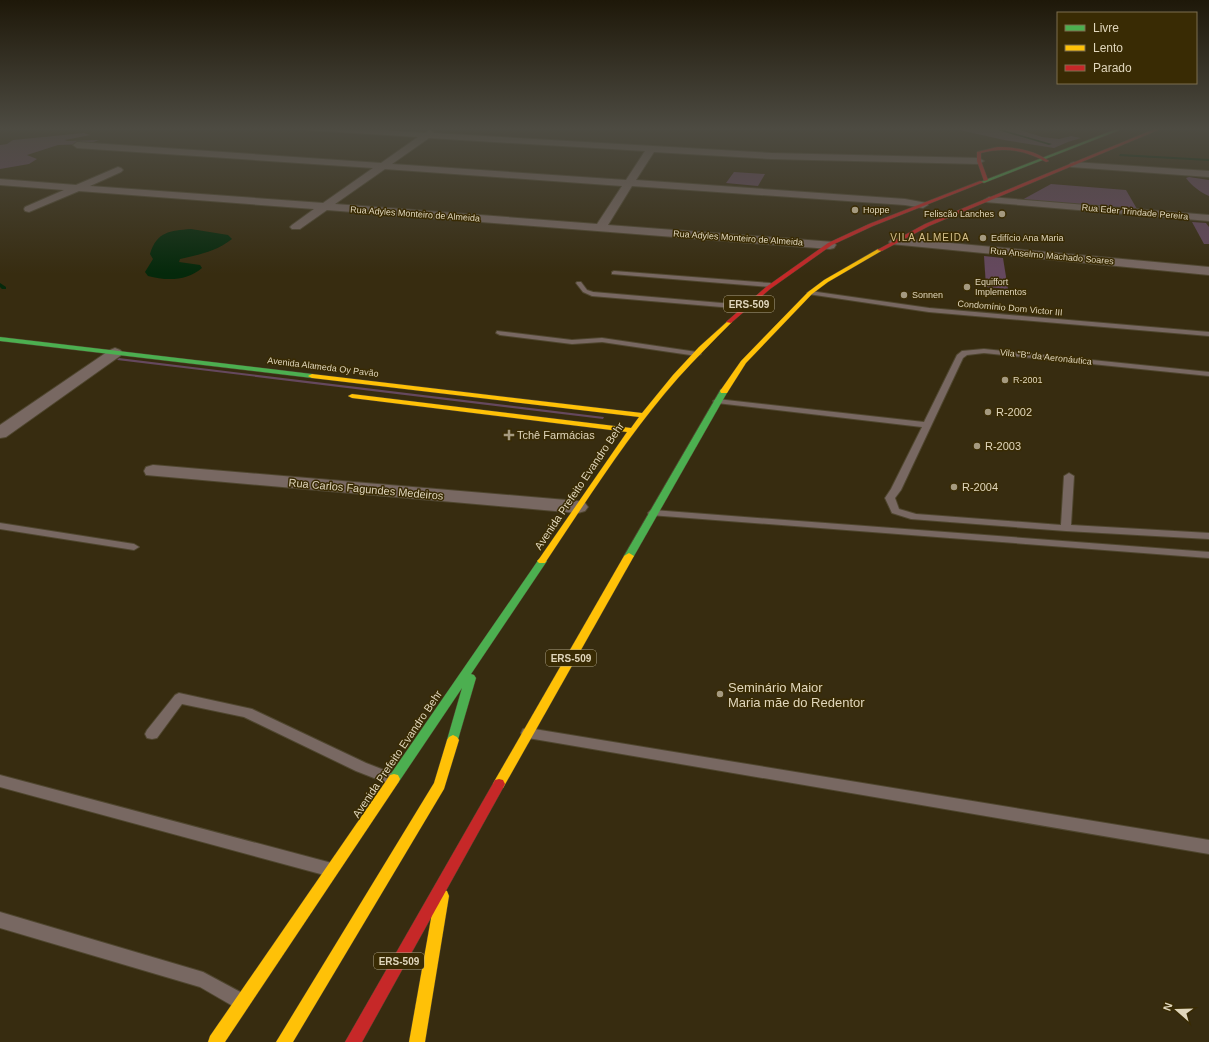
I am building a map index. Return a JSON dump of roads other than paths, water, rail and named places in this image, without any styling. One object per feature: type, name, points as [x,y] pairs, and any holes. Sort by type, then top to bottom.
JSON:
[{"type":"main road","name":"Avenida Prefeito Evandro Behr","points":[[216,1042],[578,507],[643,414],[697,354],[745,308],[770,286],[805,260],[830,245],[878,223],[995,177]]},
{"type":"main road","name":"ERS-509","points":[[926,225],[927,220],[960,201],[984,188],[1013,177]]},
{"type":"main road","name":"ERS-509","points":[[353,1042],[717,401],[743,362],[810,292],[846,268],[926,225],[1046,177]]},
{"type":"main road","name":"Avenida Alameda Oy Pavão","points":[[0,339],[109,361],[643,414]]},
{"type":"main road","name":"Avenida Alameda Oy Pavão","points":[[81,362],[109,361]]},
{"type":"main road","points":[[342,395],[631,430]]},
{"type":"main road","points":[[284,1042],[440,785],[475,661]]},
{"type":"main road","points":[[417,1042],[445,881]]},
{"type":"street","points":[[29,209],[103,177]]},
{"type":"street","points":[[296,227],[368,177]]},
{"type":"street","points":[[522,177],[905,202],[923,205]]},
{"type":"street","points":[[600,228],[634,177]]},
{"type":"street","name":"Rua Adyles Monteiro de Almeida","points":[[0,182],[830,245]]},
{"type":"street","name":"Rua Eder Trindade Pereira","points":[[989,200],[1209,218]]},
{"type":"street","name":"Rua Anselmo Machado Soares","points":[[895,242],[1209,271]]},
{"type":"street","points":[[0,433],[109,361]]},
{"type":"street","name":"Rua Carlos Fagundes Medeiros","points":[[153,471],[578,507]]},
{"type":"lane","points":[[614,273],[770,286]]},
{"type":"lane","points":[[579,283],[585,292],[592,294],[745,308]]},
{"type":"lane","name":"Condomínio Dom Victor III","points":[[810,292],[929,310],[1209,334]]},
{"type":"lane","points":[[500,333],[572,342],[602,340],[697,354]]},
{"type":"lane","name":"Vila \"B\" da Aeronáutica","points":[[1209,374],[973,351],[965,353],[960,357],[896,490],[890,498],[895,511],[915,517],[1066,528],[1209,536]]},
{"type":"lane","points":[[717,401],[926,425]]},
{"type":"lane","points":[[1066,528],[1069,476]]},
{"type":"lane","points":[[653,513],[1209,555]]},
{"type":"lane","points":[[0,526],[134,547]]},
{"type":"lane","points":[[152,734],[179,698],[247,713],[361,767],[394,780]]},
{"type":"lane","points":[[528,733],[1209,847]]},
{"type":"lane","points":[[0,781],[333,870]]},
{"type":"lane","points":[[0,920],[203,980],[243,1002]]},
{"type":"waterway","points":[[0,284],[4,288]]},
{"type":"place","name":"Hoppe","points":[[855,210]]},
{"type":"place","name":"Feliscão Lanches","points":[[1002,214]]},
{"type":"place","name":"Edifício Ana Maria","points":[[983,238]]},
{"type":"place","name":"Equiffort Implementos","points":[[967,287]]},
{"type":"place","name":"Sonnen","points":[[904,295]]},
{"type":"place","name":"R-2001","points":[[1005,380]]},
{"type":"place","name":"R-2002","points":[[988,412]]},
{"type":"place","name":"Tchê Farmácias","points":[[509,435]]},
{"type":"place","name":"R-2003","points":[[977,446]]},
{"type":"place","name":"R-2004","points":[[954,487]]},
{"type":"place","name":"Seminário Maior Maria mãe do Redentor","points":[[720,694]]},
{"type":"district","name":"VILA ALMEIDA","points":[[930,237]]}]
